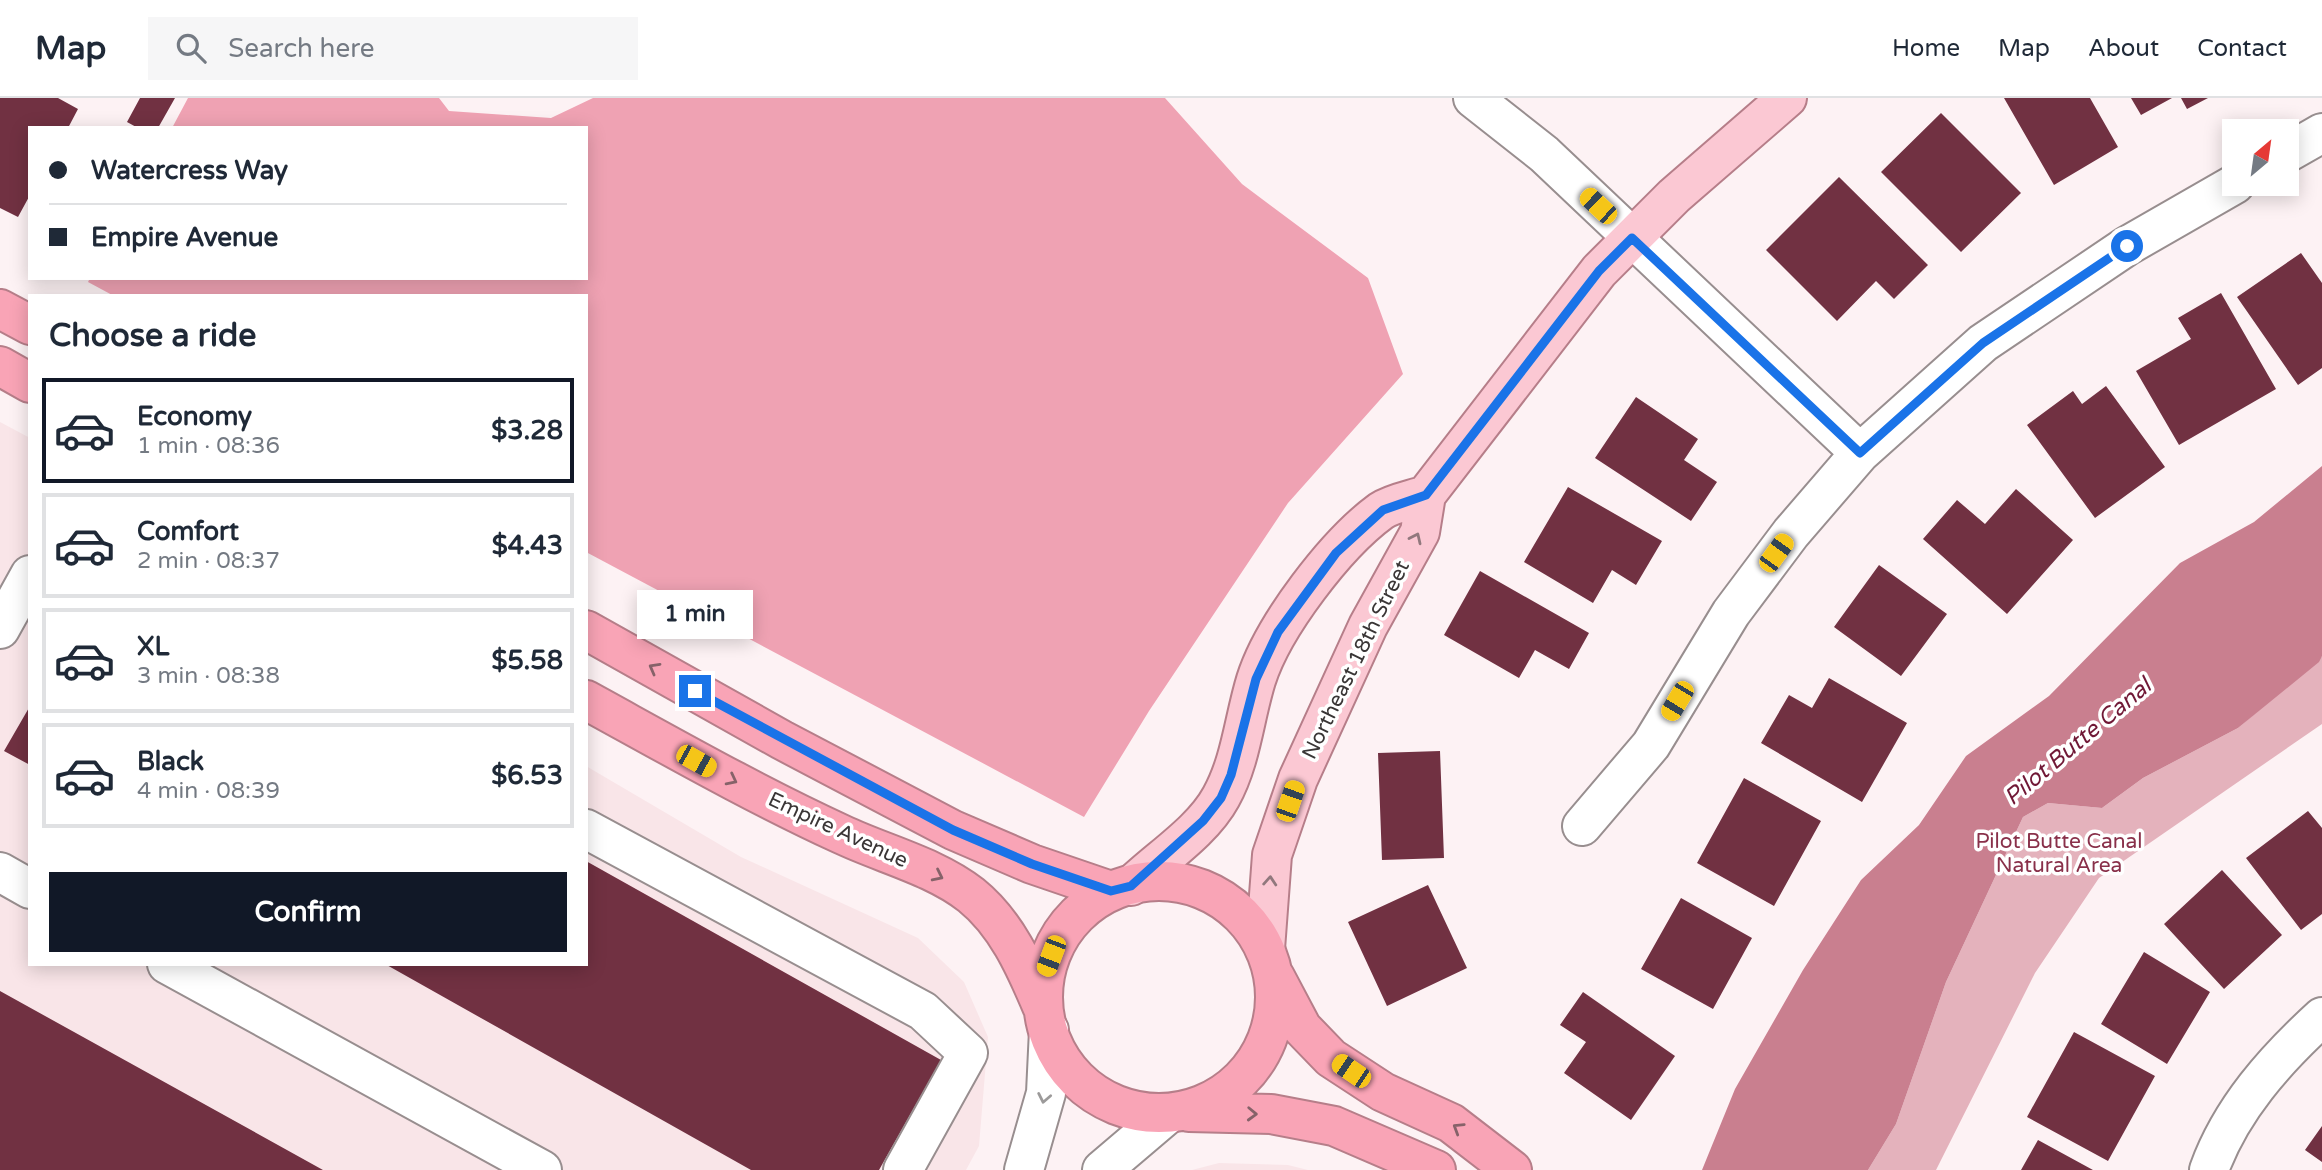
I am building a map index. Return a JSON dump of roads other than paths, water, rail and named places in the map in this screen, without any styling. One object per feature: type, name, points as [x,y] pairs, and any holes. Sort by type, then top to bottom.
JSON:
[{"type":"highway","points":[[0,309],[28,324]]},
{"type":"highway","points":[[0,366],[28,382]]},
{"type":"highway","points":[[588,631],[782,740],[953,830],[1032,864],[1121,888]]},
{"type":"highway","name":"Empire Avenue","points":[[588,701],[718,773],[842,835],[940,877],[971,895],[994,918],[1021,959],[1046,1019]]},
{"type":"highway","points":[[1436,1170],[1334,1126],[1271,1114],[1144,1113],[1107,1102],[1075,1079],[1052,1047],[1046,1019],[1045,973],[1058,939],[1080,911],[1121,888],[1146,881],[1182,883],[1216,896],[1245,919],[1302,1028],[1331,1058],[1383,1092],[1451,1123],[1512,1170]]},
{"type":"highway","points":[[1176,1112],[1219,1098],[1248,1074],[1267,1041],[1276,1012],[1269,962]]},
{"type":"main road","name":"Northeast 18th Street","points":[[1269,962],[1272,855],[1298,779],[1368,626],[1420,532],[1426,495],[1599,271],[1674,196],[1787,98]]},
{"type":"main road","points":[[1121,888],[1203,821],[1221,798],[1231,775],[1256,679],[1278,632],[1336,553],[1383,510],[1426,495]]},
{"type":"street","points":[[1472,98],[1544,154],[1860,453]]},
{"type":"street","points":[[2300,146],[2322,133]]},
{"type":"street","points":[[1582,826],[1651,746],[1731,613],[1791,533],[1860,453],[1983,343],[2127,246],[2222,191]]},
{"type":"street","points":[[0,629],[28,579]]},
{"type":"street","points":[[588,830],[923,1011],[968,1053],[903,1170]]},
{"type":"street","points":[[0,872],[28,888]]},
{"type":"street","points":[[171,966],[542,1170]]},
{"type":"street","points":[[2209,1170],[2218,1146],[2276,1059],[2322,1017]]},
{"type":"street","points":[[1024,1170],[1046,1093],[1046,1019]]},
{"type":"street","points":[[1102,1170],[1176,1112]]},
{"type":"water","name":"Pilot Butte Canal","points":[[2322,466],[2322,656],[2319,662],[2238,728],[2143,778],[2102,808],[2048,803],[2023,817],[1946,982],[1896,1124],[1868,1170],[1702,1170],[1735,1089],[1803,970],[1861,880],[1919,825],[1966,756],[2049,696],[2180,563],[2254,522]]},
{"type":"park label","name":"Pilot Butte Canal Natural Area","points":[[2059,853]]}]
